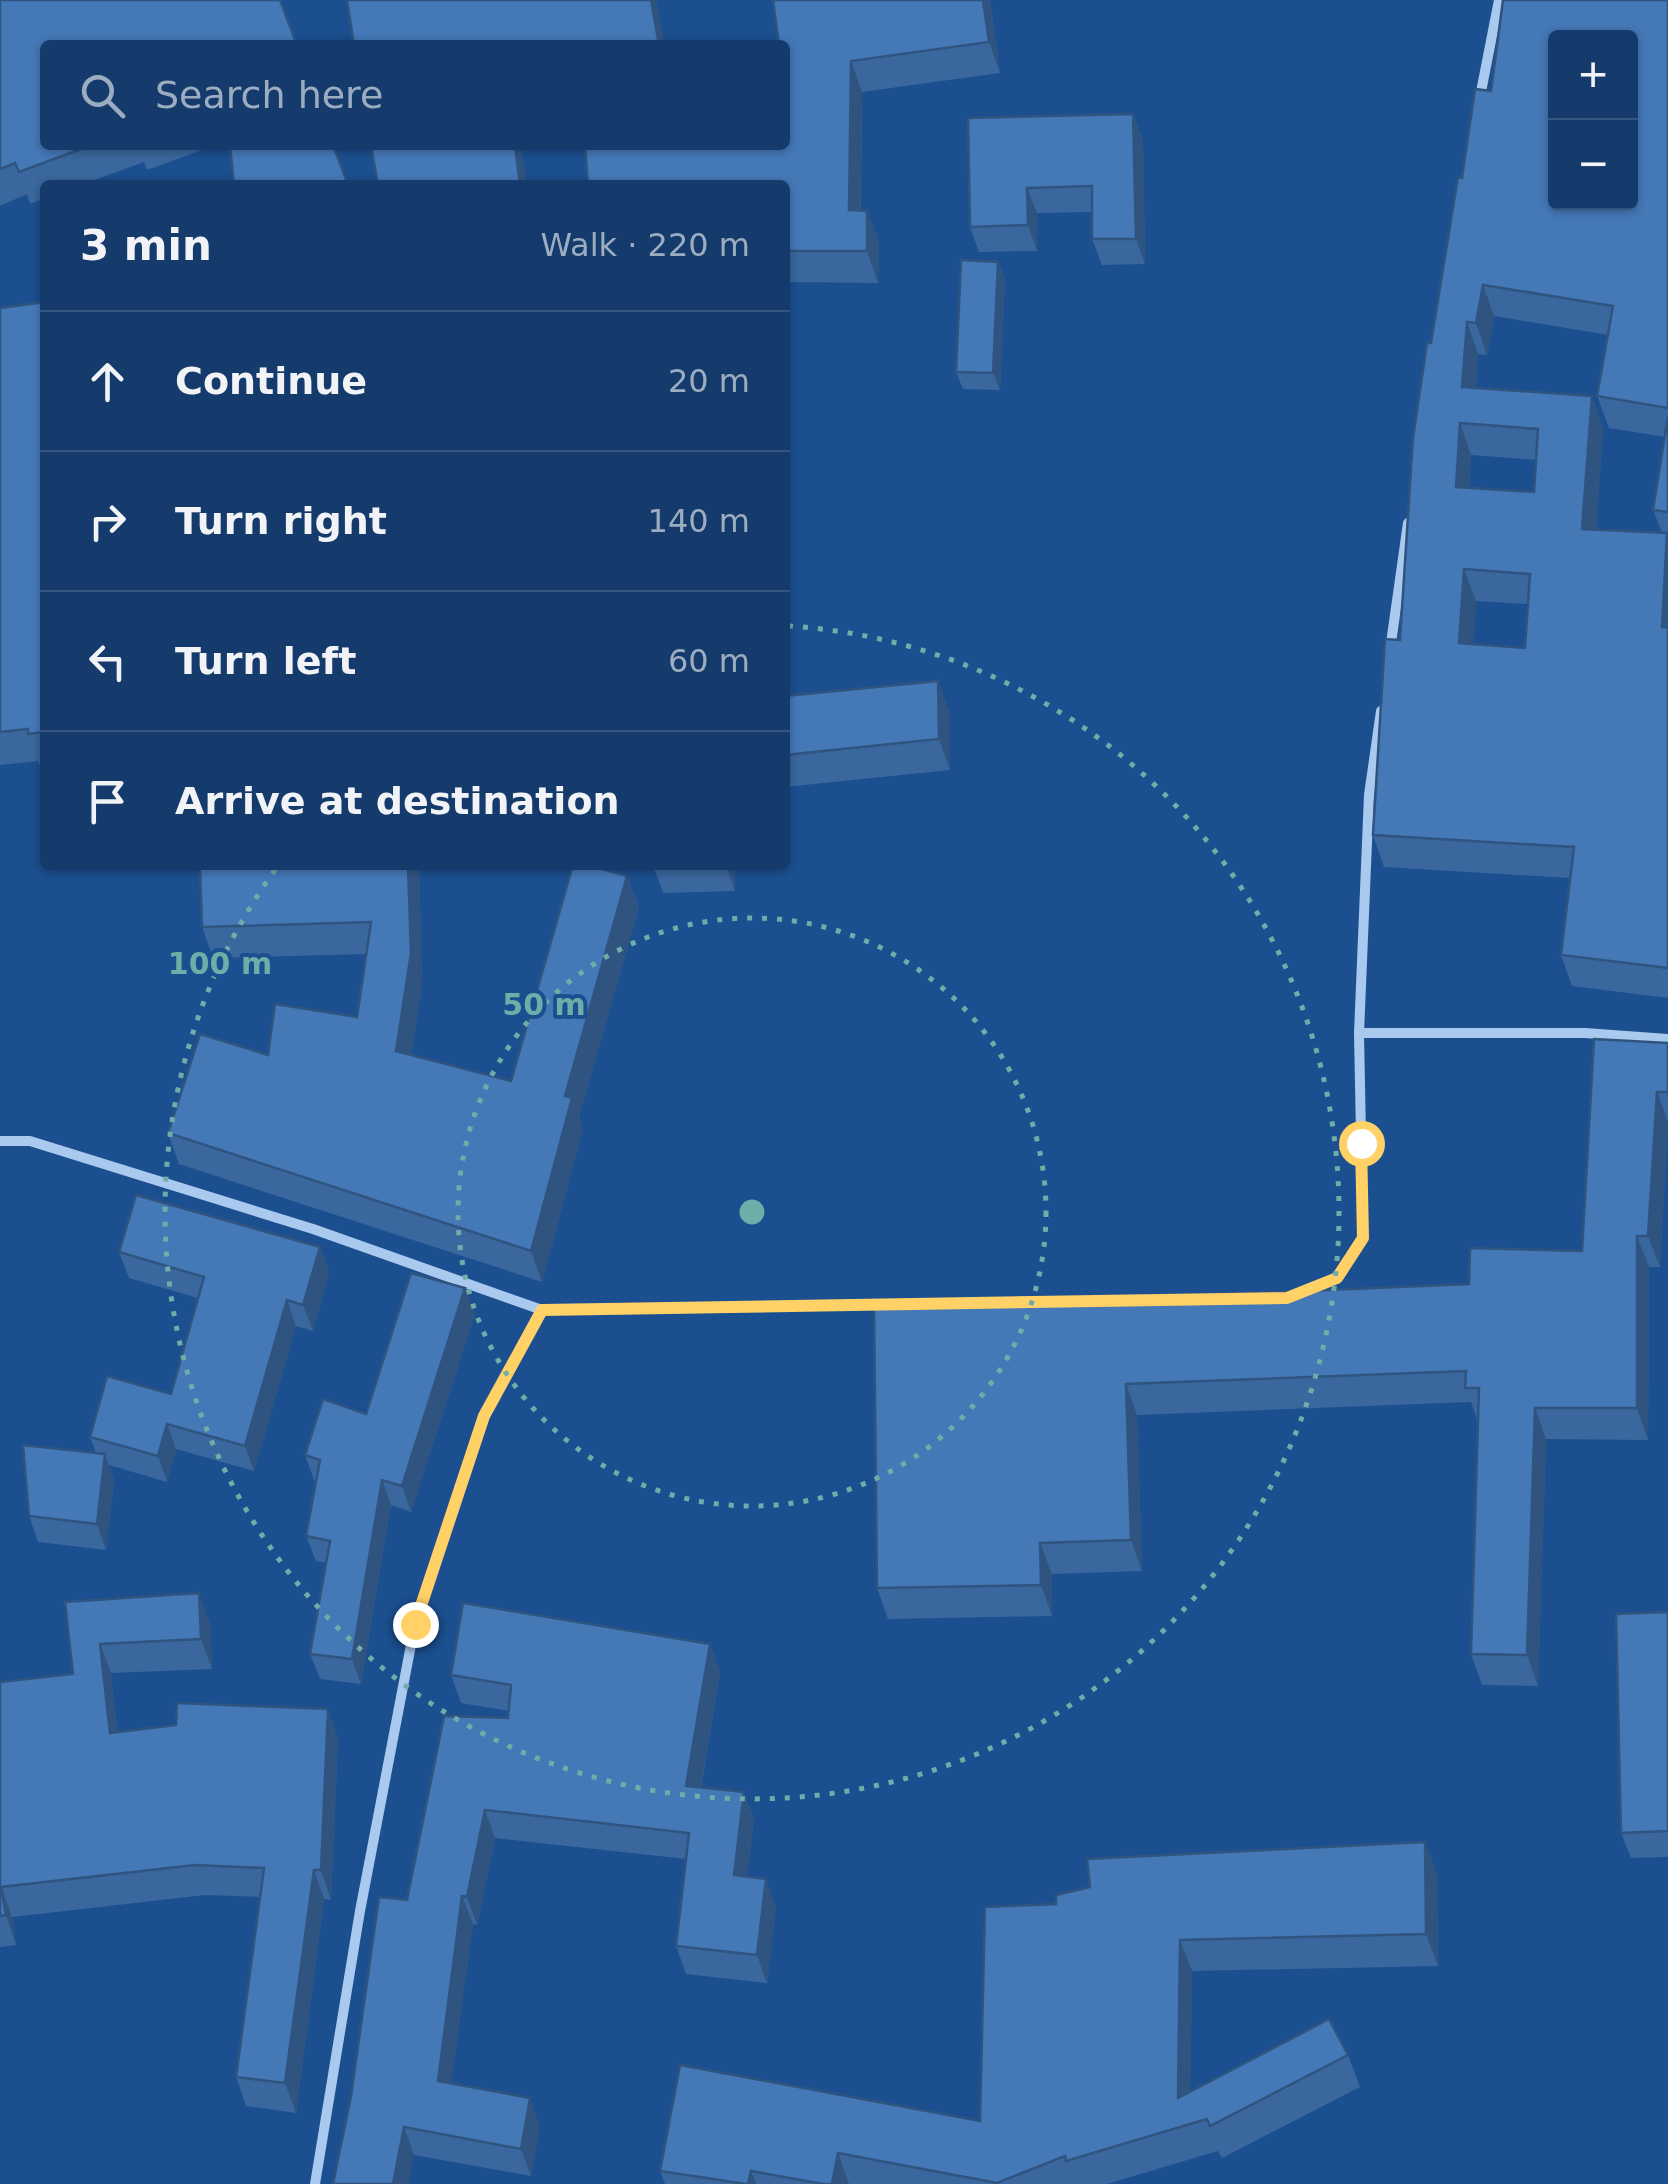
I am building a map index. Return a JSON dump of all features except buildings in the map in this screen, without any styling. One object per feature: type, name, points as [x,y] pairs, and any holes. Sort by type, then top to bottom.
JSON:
[{"type":"street","points":[[1476,116],[1500,0]]},
{"type":"street","points":[[1389,658],[1411,503]]},
{"type":"street","points":[[1287,1298],[1337,1278],[1363,1238],[1359,1033],[1369,795],[1383,698]]},
{"type":"street","points":[[1359,1033],[1585,1033],[1668,1039]]},
{"type":"street","points":[[0,1141],[30,1141],[125,1170],[314,1229],[542,1310],[1091,1301]]},
{"type":"street","points":[[315,2184],[360,1910],[415,1624],[484,1416],[542,1310]]},
{"type":"route","points":[[415,1624],[484,1416],[542,1310],[1287,1298],[1337,1278],[1363,1238],[1361,1143]]}]
